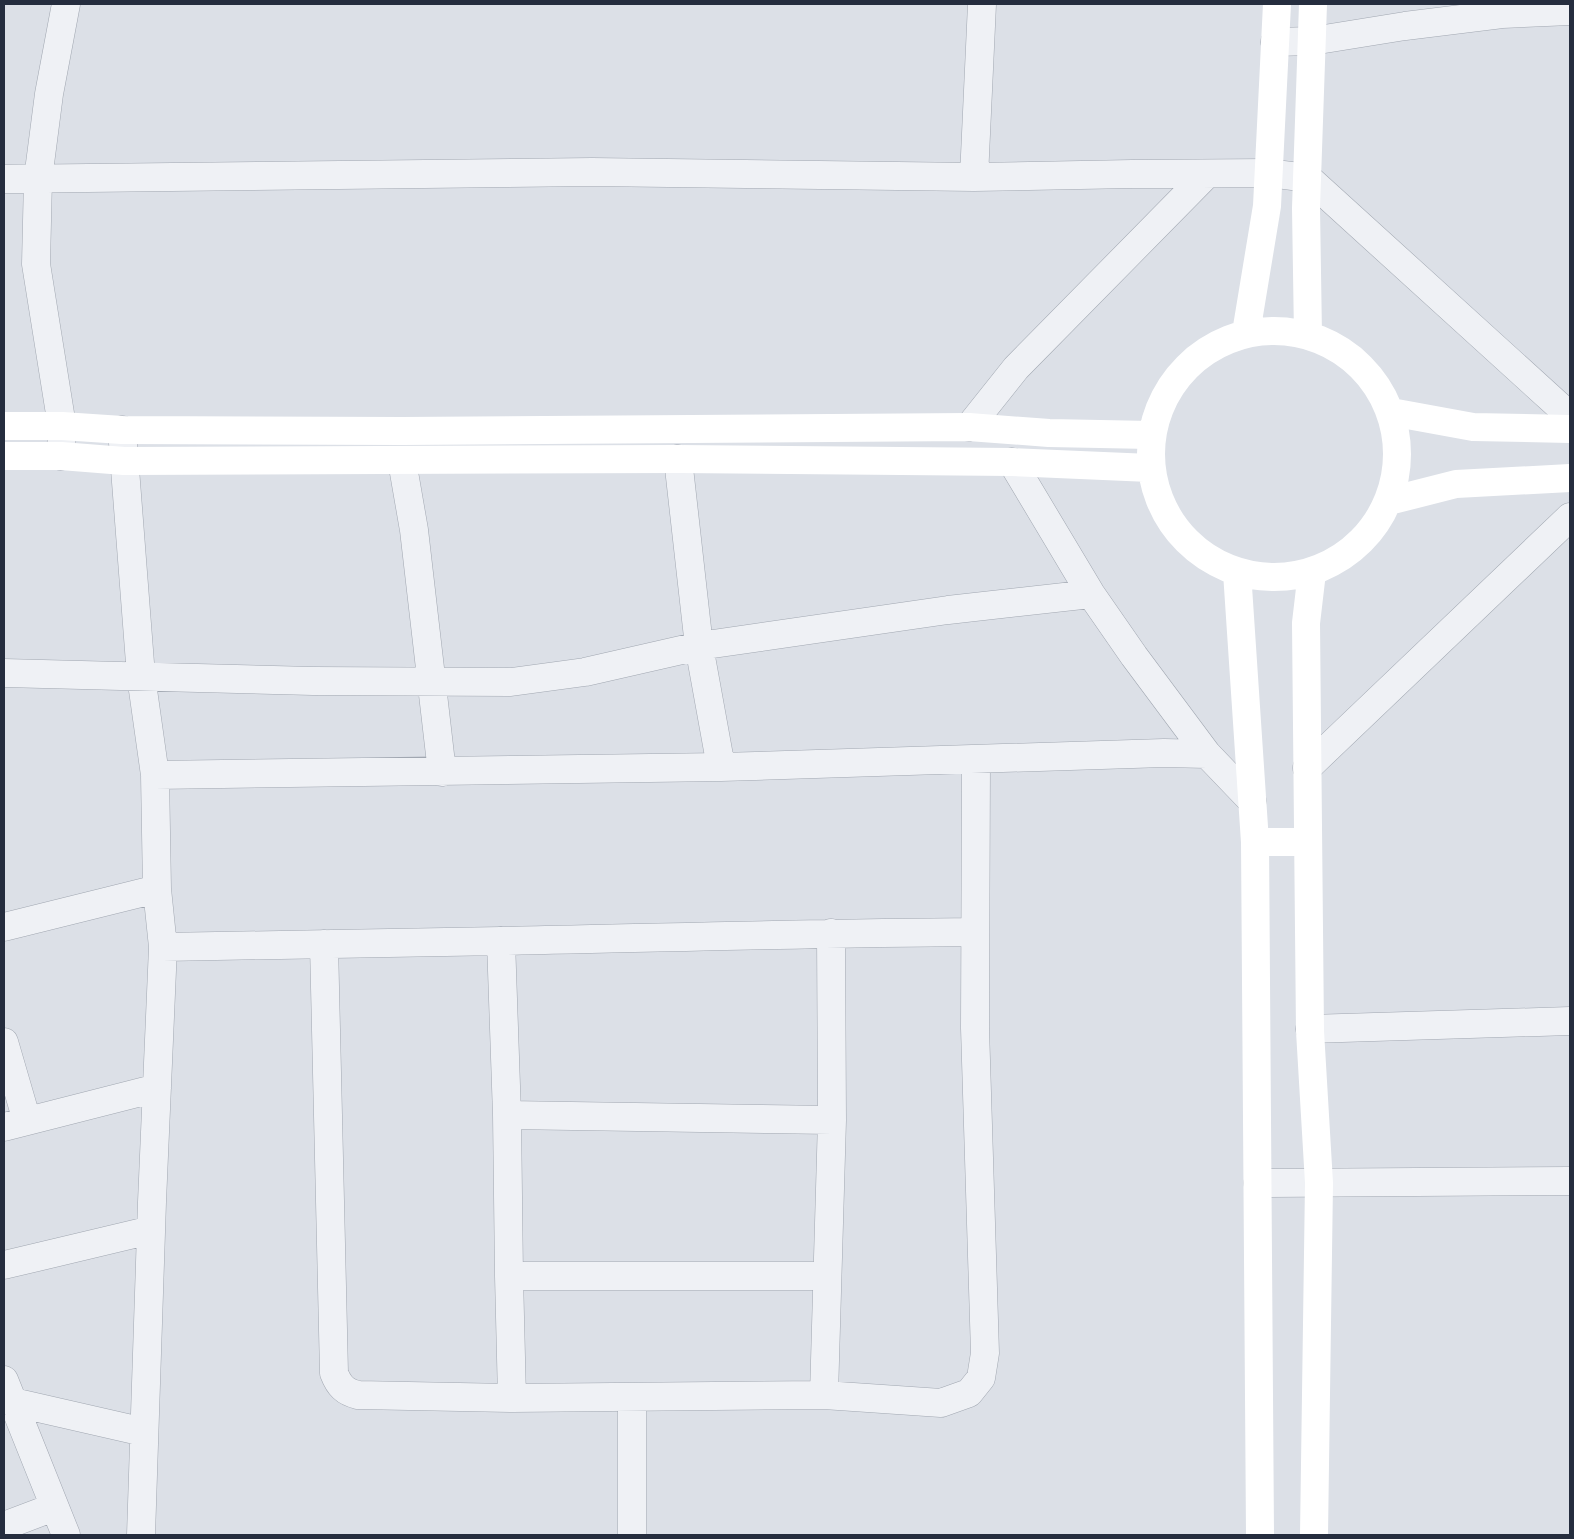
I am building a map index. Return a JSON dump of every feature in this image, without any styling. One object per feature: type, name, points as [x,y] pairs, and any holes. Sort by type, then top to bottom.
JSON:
[{"type":"main road","points":[[1246,333],[1267,206],[1277,4]]},
{"type":"main road","points":[[1308,335],[1306,208],[1313,4]]},
{"type":"main road","points":[[1277,330],[1308,335],[1335,346],[1358,364],[1377,386],[1390,412],[1397,442],[1397,472],[1389,501],[1371,532],[1344,556],[1312,572],[1275,578],[1237,572],[1205,557],[1178,533],[1160,502],[1150,468],[1151,435],[1158,407],[1173,381],[1193,359],[1218,343],[1246,333],[1277,330]]},
{"type":"main road","points":[[1390,412],[1473,427],[1570,429]]},
{"type":"main road","points":[[4,426],[62,426],[122,430],[402,431],[969,428],[1049,433],[1151,435]]},
{"type":"main road","points":[[4,456],[61,456],[124,461],[678,459],[1012,462],[1150,468]]},
{"type":"main road","points":[[1389,501],[1456,484],[1570,478]]},
{"type":"main road","points":[[1237,572],[1255,842],[1260,1535]]},
{"type":"main road","points":[[1312,572],[1306,623],[1310,1029],[1319,1183],[1314,1535]]},
{"type":"main road","points":[[1255,842],[1308,842]]},
{"type":"street","points":[[61,456],[62,426],[36,264],[38,180],[49,94],[66,4]]},
{"type":"street","points":[[974,177],[982,4]]},
{"type":"street","points":[[1275,42],[1312,41],[1405,15],[1570,11]]},
{"type":"street","points":[[4,180],[592,172],[974,177],[1268,174],[1308,178],[1570,416]]},
{"type":"street","points":[[969,428],[1016,368],[1207,174]]},
{"type":"street","points":[[122,430],[141,676],[154,775],[157,889],[163,947],[141,1535]]},
{"type":"street","points":[[678,459],[699,646],[721,767]]},
{"type":"street","points":[[402,461],[414,530],[442,772]]},
{"type":"street","points":[[1012,462],[1091,594],[1207,754],[1252,801]]},
{"type":"street","points":[[1307,768],[1570,517]]},
{"type":"street","points":[[4,673],[313,681],[511,682],[585,672],[699,646],[948,610],[1091,594]]},
{"type":"street","points":[[154,775],[721,767],[1164,753],[1207,754]]},
{"type":"street","points":[[324,944],[334,1373],[338,1384],[348,1393],[358,1395],[512,1398],[824,1395],[942,1403],[969,1393],[981,1378],[985,1354],[974,1028],[976,760]]},
{"type":"street","points":[[4,927],[157,889]]},
{"type":"street","points":[[163,947],[831,933],[975,932]]},
{"type":"street","points":[[824,1395],[832,1120],[831,933]]},
{"type":"street","points":[[501,941],[507,1115],[508,1276],[512,1398]]},
{"type":"street","points":[[1310,1029],[1570,1021]]},
{"type":"street","points":[[4,1042],[16,1124],[157,1088]]},
{"type":"street","points":[[507,1115],[832,1120]]},
{"type":"street","points":[[1258,1183],[1570,1180]]},
{"type":"street","points":[[4,1264],[151,1230]]},
{"type":"street","points":[[508,1276],[827,1276]]},
{"type":"street","points":[[7,1394],[144,1432]]},
{"type":"street","points":[[7,1394],[66,1535]]},
{"type":"street","points":[[632,1397],[632,1535]]},
{"type":"street","points":[[4,1526],[54,1507]]}]
